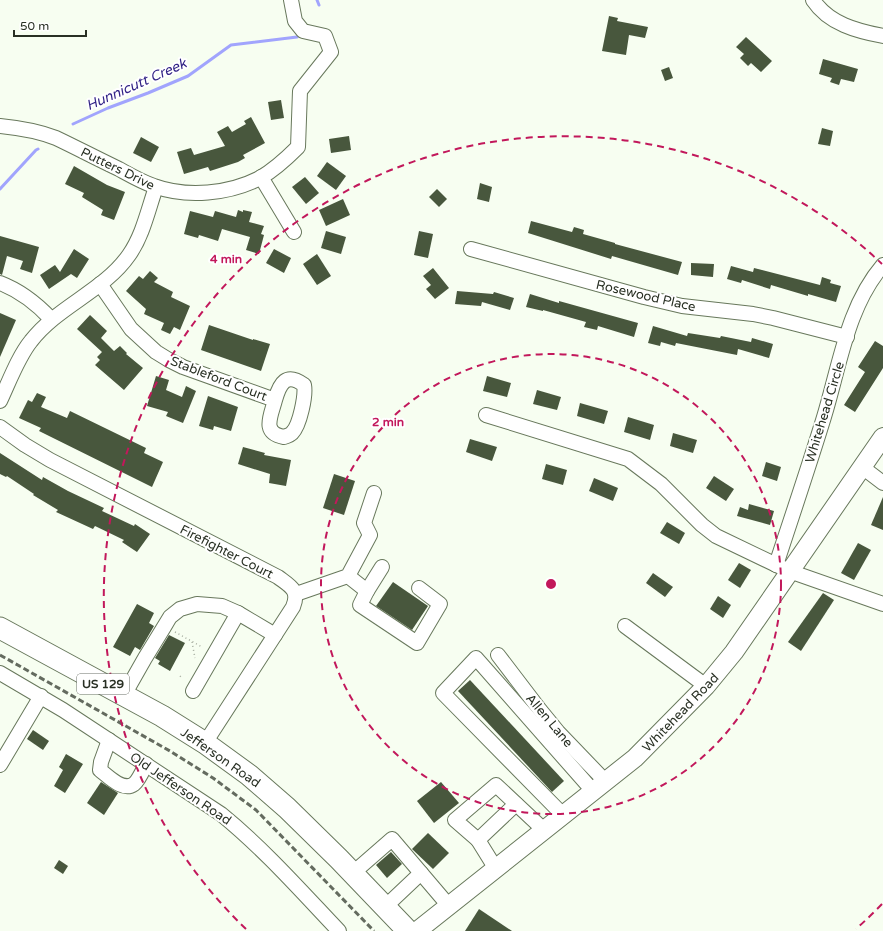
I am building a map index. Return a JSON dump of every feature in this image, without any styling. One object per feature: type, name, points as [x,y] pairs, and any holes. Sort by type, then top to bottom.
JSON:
[{"type":"highway","name":"Jefferson Road","points":[[0,628],[162,716],[250,775],[287,808],[353,873],[408,931]]},
{"type":"main road","name":"Whitehead Road","points":[[417,931],[635,758],[706,686],[734,652],[783,568],[862,467],[883,437]]},
{"type":"street","name":"Putters Drive","points":[[0,126],[22,128],[41,132],[56,138],[144,183],[181,192],[213,192],[235,188],[261,177],[277,166],[298,147],[300,91],[331,52],[325,36],[303,31],[295,21],[291,0]]},
{"type":"street","points":[[813,0],[830,17],[842,25],[866,33],[883,36]]},
{"type":"street","points":[[261,177],[294,232]]},
{"type":"street","points":[[0,401],[30,341],[51,319],[100,284],[121,266],[130,255],[136,243],[156,187]]},
{"type":"street","name":"Rosewood Place","points":[[471,249],[644,298],[682,306],[753,314],[847,337]]},
{"type":"street","name":"Whitehead Circle","points":[[783,568],[847,337],[864,292],[883,265]]},
{"type":"street","points":[[0,283],[25,295],[37,304],[51,319]]},
{"type":"street","name":"Stableford Court","points":[[100,284],[131,329],[156,352],[184,367],[275,400]]},
{"type":"street","points":[[486,415],[628,459],[661,484],[708,531],[783,568],[883,604]]},
{"type":"street","name":"Firefighter Court","points":[[0,427],[25,445],[50,460],[278,577],[290,586],[296,594]]},
{"type":"street","points":[[862,467],[883,483]]},
{"type":"street","points":[[204,743],[293,607],[296,600],[296,594],[348,576],[370,535],[364,523],[374,493]]},
{"type":"street","points":[[382,567],[360,604],[417,643],[440,604],[419,588]]},
{"type":"street","points":[[348,576],[367,591]]},
{"type":"street","points":[[124,695],[144,658],[170,617],[180,609],[197,604],[222,606],[238,613],[275,635]]},
{"type":"street","points":[[193,691],[238,613]]},
{"type":"street","points":[[625,626],[706,686]]},
{"type":"street","name":"Allen Lane","points":[[498,655],[599,786]]},
{"type":"street","points":[[563,815],[443,692],[476,658],[599,786]]},
{"type":"street","name":"Old Jefferson Road","points":[[0,674],[41,696],[146,764],[202,801],[242,831],[339,931]]},
{"type":"street","points":[[0,765],[41,696]]},
{"type":"street","points":[[109,740],[101,762],[100,770],[119,784],[125,787],[134,784],[146,764]]},
{"type":"street","points":[[496,869],[478,840],[455,820],[496,785],[544,830]]},
{"type":"street","points":[[478,840],[516,804]]},
{"type":"street","points":[[353,873],[392,839],[449,906]]},
{"type":"street","points":[[386,908],[421,873]]},
{"type":"path","points":[[164,627],[202,647]]},
{"type":"path","points":[[192,642],[195,658]]},
{"type":"building","points":[[609,16],[618,18],[617,21],[648,27],[645,38],[629,35],[626,55],[602,51]]},
{"type":"building","points":[[746,37],[772,61],[761,72],[751,63],[748,66],[740,58],[744,54],[736,47]]},
{"type":"building","points":[[823,59],[858,69],[854,82],[841,79],[839,85],[830,82],[832,78],[819,74]]},
{"type":"building","points":[[669,67],[673,78],[665,81],[661,70]]},
{"type":"building","points":[[281,100],[284,118],[271,120],[268,102]]},
{"type":"building","points":[[251,117],[265,143],[243,155],[245,158],[238,162],[210,171],[208,167],[184,174],[177,152],[191,148],[194,155],[225,146],[217,132],[228,126],[232,132],[246,124],[244,121]]},
{"type":"building","points":[[822,128],[833,131],[830,146],[818,144]]},
{"type":"building","points":[[349,136],[351,150],[331,153],[329,139]]},
{"type":"building","points":[[141,137],[159,147],[151,162],[133,153]]},
{"type":"building","points":[[327,162],[346,176],[336,190],[317,176]]},
{"type":"building","points":[[74,166],[107,185],[125,192],[114,220],[101,215],[103,210],[82,197],[84,193],[65,184]]},
{"type":"building","points":[[305,177],[319,193],[306,204],[292,187]]},
{"type":"building","points":[[480,183],[492,187],[489,202],[477,199]]},
{"type":"building","points":[[437,189],[447,199],[439,207],[429,197]]},
{"type":"building","points":[[343,199],[350,215],[326,226],[319,210]]},
{"type":"building","points":[[238,210],[243,212],[243,210],[252,212],[249,222],[264,226],[261,234],[264,235],[259,254],[246,250],[250,237],[222,229],[218,241],[199,235],[198,238],[184,234],[190,211],[213,217],[215,211],[236,217]]},
{"type":"building","points":[[531,221],[572,232],[574,227],[584,230],[583,234],[682,262],[678,275],[612,256],[611,259],[528,233]]},
{"type":"building","points":[[326,231],[346,237],[341,254],[321,248]]},
{"type":"building","points":[[419,231],[433,234],[428,258],[414,255]]},
{"type":"building","points":[[0,236],[39,247],[32,273],[20,269],[23,261],[7,256],[2,275],[0,274]]},
{"type":"building","points":[[74,249],[89,259],[77,278],[71,274],[49,289],[40,275],[55,265],[60,272]]},
{"type":"building","points":[[274,249],[291,258],[284,273],[266,263]]},
{"type":"building","points":[[317,254],[331,276],[317,285],[303,264]]},
{"type":"building","points":[[691,263],[714,264],[713,277],[691,275]]},
{"type":"building","points":[[731,266],[753,272],[754,268],[820,285],[822,277],[831,280],[830,283],[841,286],[836,302],[808,294],[808,296],[771,285],[770,289],[742,280],[741,283],[727,279]]},
{"type":"building","points":[[433,268],[449,288],[435,299],[426,289],[431,285],[423,276]]},
{"type":"building","points":[[150,271],[158,278],[154,282],[173,292],[171,297],[190,306],[180,330],[174,327],[170,334],[161,330],[164,323],[144,314],[146,309],[126,291],[139,276],[143,279]]},
{"type":"building","points":[[457,291],[493,294],[494,292],[514,298],[510,310],[482,302],[481,306],[455,304]]},
{"type":"building","points":[[530,294],[638,323],[634,337],[598,326],[597,330],[584,327],[586,322],[543,310],[526,307]]},
{"type":"building","points":[[0,313],[16,320],[0,357]]},
{"type":"building","points":[[90,315],[107,331],[101,338],[114,351],[120,346],[127,353],[126,354],[143,368],[124,390],[95,365],[100,360],[97,357],[102,352],[77,329]]},
{"type":"building","points":[[209,325],[253,340],[270,344],[261,371],[201,350]]},
{"type":"building","points":[[653,326],[687,336],[688,333],[720,338],[721,336],[751,342],[752,338],[773,344],[769,358],[738,349],[737,355],[676,343],[675,346],[661,342],[660,346],[648,343]]},
{"type":"building","points":[[875,341],[883,346],[883,368],[855,412],[844,405],[865,372],[858,367]]},
{"type":"building","points":[[156,376],[169,380],[166,390],[182,397],[186,386],[196,391],[183,423],[166,416],[168,412],[147,406]]},
{"type":"building","points":[[487,376],[511,383],[507,397],[483,391]]},
{"type":"building","points":[[537,390],[561,397],[557,410],[533,404]]},
{"type":"building","points":[[37,393],[46,397],[41,407],[67,418],[70,411],[146,448],[144,453],[163,462],[152,487],[39,431],[41,428],[19,418],[28,400],[32,402]]},
{"type":"building","points":[[208,396],[238,407],[231,431],[214,426],[213,430],[199,426]]},
{"type":"building","points":[[580,403],[608,411],[604,424],[577,416]]},
{"type":"building","points":[[628,417],[654,425],[650,440],[624,432]]},
{"type":"building","points":[[673,433],[697,440],[693,453],[670,446]]},
{"type":"building","points":[[470,439],[497,447],[492,461],[466,452]]},
{"type":"building","points":[[243,447],[265,453],[264,455],[291,460],[286,486],[269,483],[270,474],[238,464]]},
{"type":"building","points":[[0,453],[42,480],[43,477],[104,508],[102,511],[134,526],[135,524],[150,534],[137,552],[122,542],[124,540],[95,526],[93,529],[56,512],[58,510],[33,495],[34,494],[7,476],[6,477],[0,474]]},
{"type":"building","points":[[766,462],[781,467],[777,481],[762,476]]},
{"type":"building","points":[[546,464],[567,470],[563,485],[542,479]]},
{"type":"building","points":[[334,474],[355,481],[344,515],[323,508]]},
{"type":"building","points":[[714,476],[734,489],[726,501],[706,488]]},
{"type":"building","points":[[594,478],[618,488],[613,501],[589,491]]},
{"type":"building","points":[[883,497],[883,530],[871,525]]},
{"type":"building","points":[[749,504],[774,511],[770,525],[737,516],[740,507],[748,510]]},
{"type":"building","points":[[667,522],[685,533],[679,544],[660,533]]},
{"type":"building","points":[[858,543],[871,550],[854,580],[841,573]]},
{"type":"building","points":[[739,563],[751,570],[740,588],[728,580]]},
{"type":"building","points":[[653,573],[673,587],[665,597],[646,583]]},
{"type":"building","points":[[393,582],[428,606],[412,630],[376,606]]},
{"type":"building","points":[[823,593],[834,600],[801,651],[788,642]]},
{"type":"building","points":[[718,596],[731,605],[723,618],[710,609]]},
{"type":"building","points":[[137,604],[154,613],[149,623],[154,626],[140,650],[135,647],[130,656],[113,647]]},
{"type":"building","points":[[169,635],[185,643],[170,671],[158,664],[160,661],[155,658]]},
{"type":"building","points":[[470,680],[564,781],[552,792],[458,691]]},
{"type":"building","points":[[33,730],[49,741],[43,750],[27,739]]},
{"type":"building","points":[[66,754],[83,764],[65,793],[54,786],[63,770],[59,767]]},
{"type":"building","points":[[101,782],[118,793],[104,815],[87,803]]},
{"type":"building","points":[[441,782],[459,803],[434,823],[417,801]]},
{"type":"building","points":[[428,833],[449,853],[433,869],[412,849]]},
{"type":"building","points":[[391,852],[402,864],[387,878],[376,865]]},
{"type":"building","points":[[59,860],[68,866],[63,874],[54,868]]},
{"type":"building","points":[[479,909],[512,931],[465,931]]},
{"type":"waterway","name":"Hunnicutt Creek","points":[[317,0],[319,5]]},
{"type":"waterway","name":"Hunnicutt Creek","points":[[73,124],[108,108],[188,76],[231,45],[297,37]]},
{"type":"waterway","name":"Hunnicutt Creek","points":[[0,189],[38,149]]},
{"type":"railway","points":[[0,655],[170,751],[213,778],[256,810],[374,931]]}]
